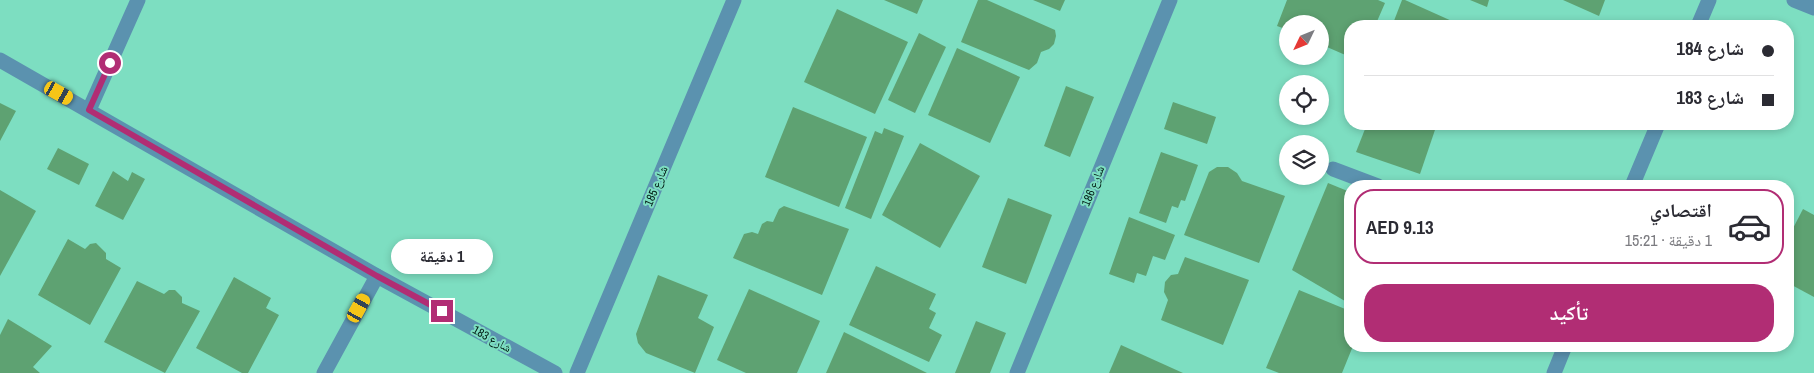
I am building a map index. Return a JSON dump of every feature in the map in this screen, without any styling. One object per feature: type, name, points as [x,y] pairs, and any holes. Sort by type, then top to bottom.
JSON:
[{"type":"street","points":[[89,110],[138,0]]},
{"type":"street","name":"شارع 185","points":[[577,373],[734,0]]},
{"type":"street","name":"شارع 186","points":[[1017,373],[1170,0]]},
{"type":"street","points":[[1701,20],[1709,0]]},
{"type":"street","points":[[1794,0],[1814,8]]},
{"type":"street","name":"شارع 183","points":[[0,60],[377,276],[555,373]]},
{"type":"street","points":[[1635,180],[1655,130]]},
{"type":"street","points":[[1333,169],[1362,180]]},
{"type":"street","points":[[324,373],[377,276]]},
{"type":"street","points":[[1554,373],[1563,352]]},
{"type":"building","points":[[884,0],[923,0],[917,14]]},
{"type":"building","points":[[978,0],[987,0],[1055,30],[1054,44],[1049,49],[1041,52],[1037,63],[1029,70],[961,42]]},
{"type":"building","points":[[1033,0],[1065,0],[1060,11]]},
{"type":"building","points":[[1287,0],[1378,0],[1385,3],[1378,20],[1344,20],[1344,54],[1329,48],[1329,15],[1281,15]]},
{"type":"building","points":[[1402,0],[1405,0],[1450,20],[1394,20]]},
{"type":"building","points":[[1470,0],[1489,0],[1487,7]]},
{"type":"building","points":[[1563,0],[1605,0],[1599,16]]},
{"type":"building","points":[[837,9],[908,42],[875,114],[804,82]]},
{"type":"building","points":[[919,33],[946,47],[915,113],[888,100]]},
{"type":"building","points":[[957,48],[1020,77],[990,143],[928,115]]},
{"type":"building","points":[[1066,86],[1094,97],[1070,157],[1044,146]]},
{"type":"building","points":[[1173,102],[1216,117],[1207,144],[1164,129]]},
{"type":"building","points":[[0,103],[16,111],[0,141]]},
{"type":"building","points":[[793,107],[867,137],[839,207],[765,177]]},
{"type":"building","points":[[884,128],[904,136],[871,219],[845,208],[875,131],[882,134]]},
{"type":"building","points":[[1365,130],[1435,130],[1420,174],[1356,152]]},
{"type":"building","points":[[920,143],[980,176],[940,248],[882,215]]},
{"type":"building","points":[[58,148],[89,164],[79,185],[47,169]]},
{"type":"building","points":[[1161,152],[1198,165],[1185,201],[1181,200],[1178,208],[1172,206],[1166,223],[1139,213]]},
{"type":"building","points":[[1217,167],[1228,167],[1237,173],[1242,181],[1285,196],[1259,263],[1184,235],[1209,172]]},
{"type":"building","points":[[113,171],[128,181],[132,172],[145,179],[123,220],[95,206]]},
{"type":"building","points":[[1329,183],[1344,190],[1344,300],[1292,270]]},
{"type":"building","points":[[0,190],[36,211],[0,276]]},
{"type":"building","points":[[1008,198],[1052,215],[1026,284],[982,267]]},
{"type":"building","points":[[784,206],[849,229],[822,295],[733,258],[744,234],[752,232],[758,234],[762,224],[767,221],[773,222],[779,209]]},
{"type":"building","points":[[1803,209],[1814,215],[1814,297],[1794,286],[1794,226]]},
{"type":"building","points":[[1129,217],[1175,235],[1165,260],[1153,256],[1146,276],[1137,273],[1134,283],[1109,274]]},
{"type":"building","points":[[68,239],[85,249],[90,244],[96,243],[106,253],[106,259],[121,268],[90,325],[38,295]]},
{"type":"building","points":[[1185,257],[1249,280],[1223,345],[1161,320],[1168,300],[1164,292],[1165,282],[1171,275],[1178,274]]},
{"type":"building","points":[[876,266],[936,294],[929,309],[936,313],[929,328],[942,335],[929,362],[849,325]]},
{"type":"building","points":[[658,275],[708,295],[698,318],[714,327],[695,373],[646,353],[638,343],[636,334]]},
{"type":"building","points":[[234,277],[271,298],[266,308],[279,315],[248,373],[242,373],[196,348]]},
{"type":"building","points":[[137,281],[164,294],[169,290],[175,290],[182,297],[182,303],[200,311],[165,373],[104,342]]},
{"type":"building","points":[[749,289],[820,321],[797,373],[746,373],[717,360]]},
{"type":"building","points":[[1299,290],[1344,309],[1344,352],[1351,352],[1342,373],[1279,373],[1266,368]]},
{"type":"building","points":[[8,319],[52,346],[33,367],[40,373],[0,373],[0,335]]},
{"type":"building","points":[[976,321],[1006,333],[990,373],[955,373]]},
{"type":"building","points":[[844,332],[927,373],[826,373]]},
{"type":"building","points":[[1121,345],[1183,373],[1109,373]]},
{"type":"route","points":[[110,63],[89,110],[377,276],[442,311]]}]
